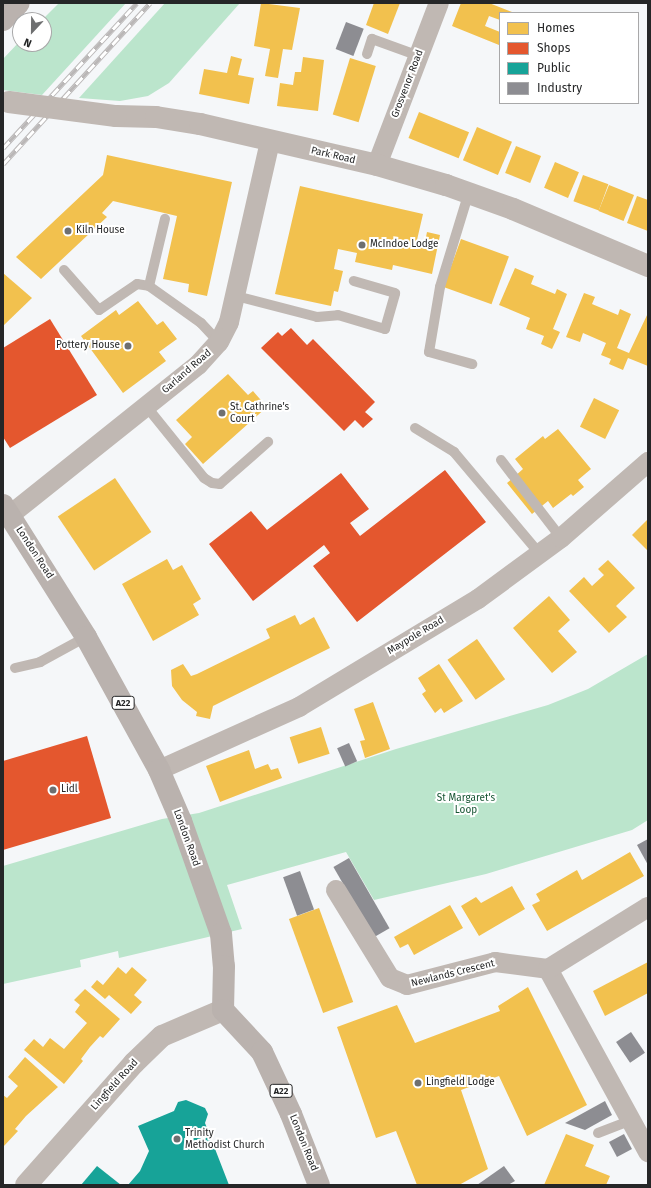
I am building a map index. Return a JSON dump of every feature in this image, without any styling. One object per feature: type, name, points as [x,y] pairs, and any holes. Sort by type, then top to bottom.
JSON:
[{"type":"highway","points":[[3,20],[19,3]]},
{"type":"highway","name":"London Road","points":[[6,510],[86,637],[159,770],[181,821],[221,934],[223,1010],[262,1052],[291,1114],[319,1185]]},
{"type":"street","name":"Grosvenor Road","points":[[377,165],[439,3]]},
{"type":"street","name":"Park Road","points":[[6,102],[116,116],[156,117],[200,124],[270,142],[377,165],[469,192],[648,266]]},
{"type":"street","name":"Garland Road","points":[[6,510],[146,406],[198,365],[219,342],[229,322],[236,296],[270,142]]},
{"type":"street","name":"Maypole Road","points":[[159,770],[299,707],[478,599],[561,538],[648,462]]},
{"type":"street","name":"Newlands Crescent","points":[[336,890],[390,978],[407,985],[495,962],[548,970]]},
{"type":"street","points":[[648,907],[548,970],[629,1121],[648,1152]]},
{"type":"street","name":"Lingfield Road","points":[[26,1185],[134,1063],[162,1036],[223,1010]]},
{"type":"lane","points":[[367,54],[372,40],[419,56]]},
{"type":"lane","points":[[469,192],[440,287],[429,352],[472,364]]},
{"type":"lane","points":[[149,286],[165,219]]},
{"type":"lane","points":[[64,270],[99,310],[137,284],[149,286],[200,323],[219,342]]},
{"type":"lane","points":[[236,296],[317,317],[338,315],[385,329],[395,294],[354,281]]},
{"type":"lane","points":[[146,406],[204,478],[212,483],[220,484],[268,442]]},
{"type":"lane","points":[[415,428],[454,452],[540,554]]},
{"type":"lane","points":[[501,460],[561,538]]},
{"type":"lane","points":[[15,668],[40,662],[86,637]]},
{"type":"lane","points":[[598,1133],[629,1121]]},
{"type":"green space","points":[[59,3],[126,3],[42,95],[3,90],[3,59],[12,49],[12,52],[52,52],[52,12],[50,12]]},
{"type":"green space","points":[[165,3],[240,3],[169,83],[148,96],[120,101],[79,98]]},
{"type":"green space","name":"St Margaret's Loop","points":[[648,654],[648,820],[632,830],[486,874],[374,900],[346,852],[227,885],[242,929],[119,958],[118,951],[80,960],[81,967],[3,984],[3,866],[162,819],[199,813],[396,749],[548,705],[588,689]]},
{"type":"building: Homes","points":[[261,3],[300,8],[292,50],[283,49],[278,78],[265,76],[270,49],[254,46]]},
{"type":"building: Homes","points":[[374,3],[400,3],[388,34],[366,25]]},
{"type":"building: Homes","points":[[461,3],[489,3],[512,12],[499,12],[499,20],[489,16],[485,26],[499,32],[499,45],[452,26]]},
{"type":"building: Homes","points":[[231,56],[242,59],[238,75],[254,78],[249,104],[199,94],[204,69],[227,73]]},
{"type":"building: Homes","points":[[303,57],[324,60],[318,111],[277,106],[280,83],[293,85],[295,72],[301,72]]},
{"type":"building: Homes","points":[[350,58],[376,66],[359,122],[333,114]]},
{"type":"building: Homes","points":[[419,112],[469,132],[459,158],[409,138]]},
{"type":"building: Homes","points":[[477,127],[512,142],[498,175],[463,160]]},
{"type":"building: Homes","points":[[516,146],[541,156],[530,183],[505,173]]},
{"type":"building: Homes","name":"Kiln House","points":[[107,155],[232,182],[207,296],[188,292],[189,284],[163,279],[177,216],[113,201],[102,213],[107,217],[41,279],[16,257],[103,175]]},
{"type":"building: Homes","points":[[555,162],[579,172],[568,198],[544,188]]},
{"type":"building: Homes","points":[[583,175],[608,184],[599,211],[573,201]]},
{"type":"building: Homes","points":[[609,185],[634,195],[624,221],[599,211]]},
{"type":"building: Homes","name":"McIndoe Lodge","points":[[300,186],[423,214],[417,240],[425,242],[427,232],[440,235],[432,274],[393,265],[392,270],[355,262],[357,253],[338,249],[334,269],[343,271],[338,292],[334,291],[331,306],[275,294]]},
{"type":"building: Homes","points":[[637,196],[648,200],[648,231],[627,223]]},
{"type":"building: Homes","points":[[461,239],[509,256],[491,304],[444,287]]},
{"type":"building: Homes","points":[[515,268],[534,276],[531,284],[555,294],[557,289],[567,294],[553,329],[560,332],[552,349],[541,344],[544,336],[526,329],[530,318],[499,305]]},
{"type":"building: Homes","points":[[3,273],[32,298],[3,326]]},
{"type":"building: Homes","points":[[584,293],[595,297],[592,304],[618,315],[620,309],[631,314],[617,348],[629,353],[648,313],[648,366],[628,358],[623,370],[609,364],[611,359],[601,355],[606,343],[583,333],[580,342],[566,337]]},
{"type":"building: Homes","name":"Pottery House","points":[[138,301],[157,325],[163,321],[177,339],[159,352],[166,361],[123,393],[81,336],[116,310],[119,315]]},
{"type":"building: Homes","name":"St. Cathrine's Court","points":[[228,374],[248,395],[253,391],[267,407],[203,464],[185,444],[192,437],[176,420]]},
{"type":"building: Homes","points":[[594,398],[619,410],[605,439],[580,427]]},
{"type":"building: Homes","points":[[558,429],[591,469],[578,480],[584,487],[573,496],[571,494],[553,508],[548,501],[532,514],[507,483],[523,469],[515,459],[543,436],[545,439]]},
{"type":"building: Homes","points":[[115,478],[151,532],[94,570],[58,517]]},
{"type":"building: Homes","points":[[648,519],[648,551],[632,535]]},
{"type":"building: Homes","points":[[167,559],[173,570],[182,565],[201,599],[193,604],[199,615],[153,641],[122,584]]},
{"type":"building: Homes","points":[[608,560],[635,588],[616,606],[627,617],[609,633],[569,591],[584,577],[592,586],[604,575],[598,569]]},
{"type":"building: Homes","points":[[549,596],[570,620],[558,631],[577,652],[552,673],[513,628]]},
{"type":"building: Homes","points":[[295,615],[300,625],[314,617],[330,648],[213,706],[210,719],[196,716],[197,712],[182,700],[172,686],[171,670],[183,664],[191,676],[197,674],[270,638],[266,629]]},
{"type":"building: Homes","points":[[477,639],[505,679],[476,700],[448,660]]},
{"type":"building: Homes","points":[[439,664],[463,701],[444,713],[441,708],[435,713],[422,694],[426,691],[418,678]]},
{"type":"building: Homes","points":[[373,702],[390,749],[365,758],[360,741],[365,740],[354,709]]},
{"type":"building: Homes","points":[[321,727],[330,754],[298,764],[290,737]]},
{"type":"building: Homes","points":[[249,750],[255,769],[268,764],[271,770],[278,768],[282,778],[220,802],[206,766]]},
{"type":"building: Homes","points":[[630,852],[644,876],[547,931],[532,905],[540,901],[536,894],[577,870],[582,880]]},
{"type":"building: Homes","points":[[512,886],[525,909],[479,936],[461,906],[476,897],[481,903]]},
{"type":"building: Homes","points":[[450,905],[463,928],[414,955],[408,944],[400,948],[394,937]]},
{"type":"building: Homes","points":[[319,908],[353,1002],[323,1013],[289,919]]},
{"type":"building: Homes","points":[[648,962],[648,993],[605,1016],[593,991]]},
{"type":"building: Homes","points":[[118,967],[126,974],[132,967],[147,980],[134,995],[142,1002],[131,1014],[109,995],[105,999],[91,987],[97,980],[103,985]]},
{"type":"building: Homes","name":"Lingfield Lodge","points":[[528,987],[587,1105],[527,1136],[499,1076],[461,1090],[488,1169],[459,1185],[417,1185],[396,1131],[376,1138],[337,1027],[397,1005],[415,1043],[500,1011],[498,1006]]},
{"type":"building: Homes","points":[[85,989],[120,1019],[103,1038],[100,1036],[90,1047],[81,1059],[83,1061],[64,1084],[24,1050],[34,1039],[43,1047],[50,1038],[64,1049],[87,1023],[75,1012],[80,1005],[74,1000]]},
{"type":"building: Homes","points":[[25,1057],[58,1087],[26,1116],[15,1129],[18,1131],[3,1147],[3,1095],[7,1098],[18,1086],[8,1077]]},
{"type":"building: Homes","points":[[566,1134],[594,1145],[585,1166],[610,1176],[606,1185],[544,1185]]},
{"type":"building: Shops","points":[[50,319],[97,395],[10,448],[3,437],[3,348]]},
{"type":"building: Shops","points":[[291,328],[307,345],[313,339],[375,402],[365,412],[373,419],[363,428],[355,420],[344,431],[261,348],[278,332],[282,336]]},
{"type":"building: Shops","points":[[445,470],[486,522],[357,622],[313,566],[330,553],[324,545],[253,601],[209,544],[251,511],[267,530],[341,473],[369,509],[350,523],[360,536]]},
{"type":"building: Shops","name":"Lidl","points":[[87,736],[111,818],[3,850],[3,761]]},
{"type":"building: Public","name":"Trinity Methodist Church","points":[[186,1100],[205,1108],[208,1114],[205,1123],[229,1185],[128,1185],[140,1171],[149,1151],[138,1126],[174,1111],[178,1102]]},
{"type":"building: Public","points":[[97,1166],[121,1185],[81,1185]]},
{"type":"building: Industry","points":[[346,22],[364,29],[353,56],[336,49]]},
{"type":"building: Industry","points":[[349,743],[357,761],[345,767],[337,748]]},
{"type":"building: Industry","points":[[648,839],[648,865],[637,845]]},
{"type":"building: Industry","points":[[349,858],[390,928],[374,937],[333,867]]},
{"type":"building: Industry","points":[[300,871],[314,910],[297,916],[283,877]]},
{"type":"building: Industry","points":[[631,1032],[645,1053],[630,1063],[616,1042]]},
{"type":"building: Industry","points":[[605,1101],[612,1115],[585,1130],[565,1123]]},
{"type":"building: Industry","points":[[624,1134],[632,1149],[617,1157],[609,1142]]},
{"type":"building: Industry","points":[[504,1166],[515,1181],[508,1185],[477,1185]]},
{"type":"railway","points":[[3,148],[137,3]]},
{"type":"railway","points":[[3,164],[150,3]]},
{"type":"place","name":"Kiln House","points":[[68,231]]},
{"type":"place","name":"McIndoe Lodge","points":[[362,245]]},
{"type":"place","name":"Pottery House","points":[[128,346]]},
{"type":"place","name":"St. Cathrine's Court","points":[[222,413]]},
{"type":"place","name":"Lidl","points":[[53,790]]},
{"type":"place","name":"Lingfield Lodge","points":[[418,1083]]},
{"type":"place","name":"Trinity Methodist Church","points":[[177,1139]]}]
